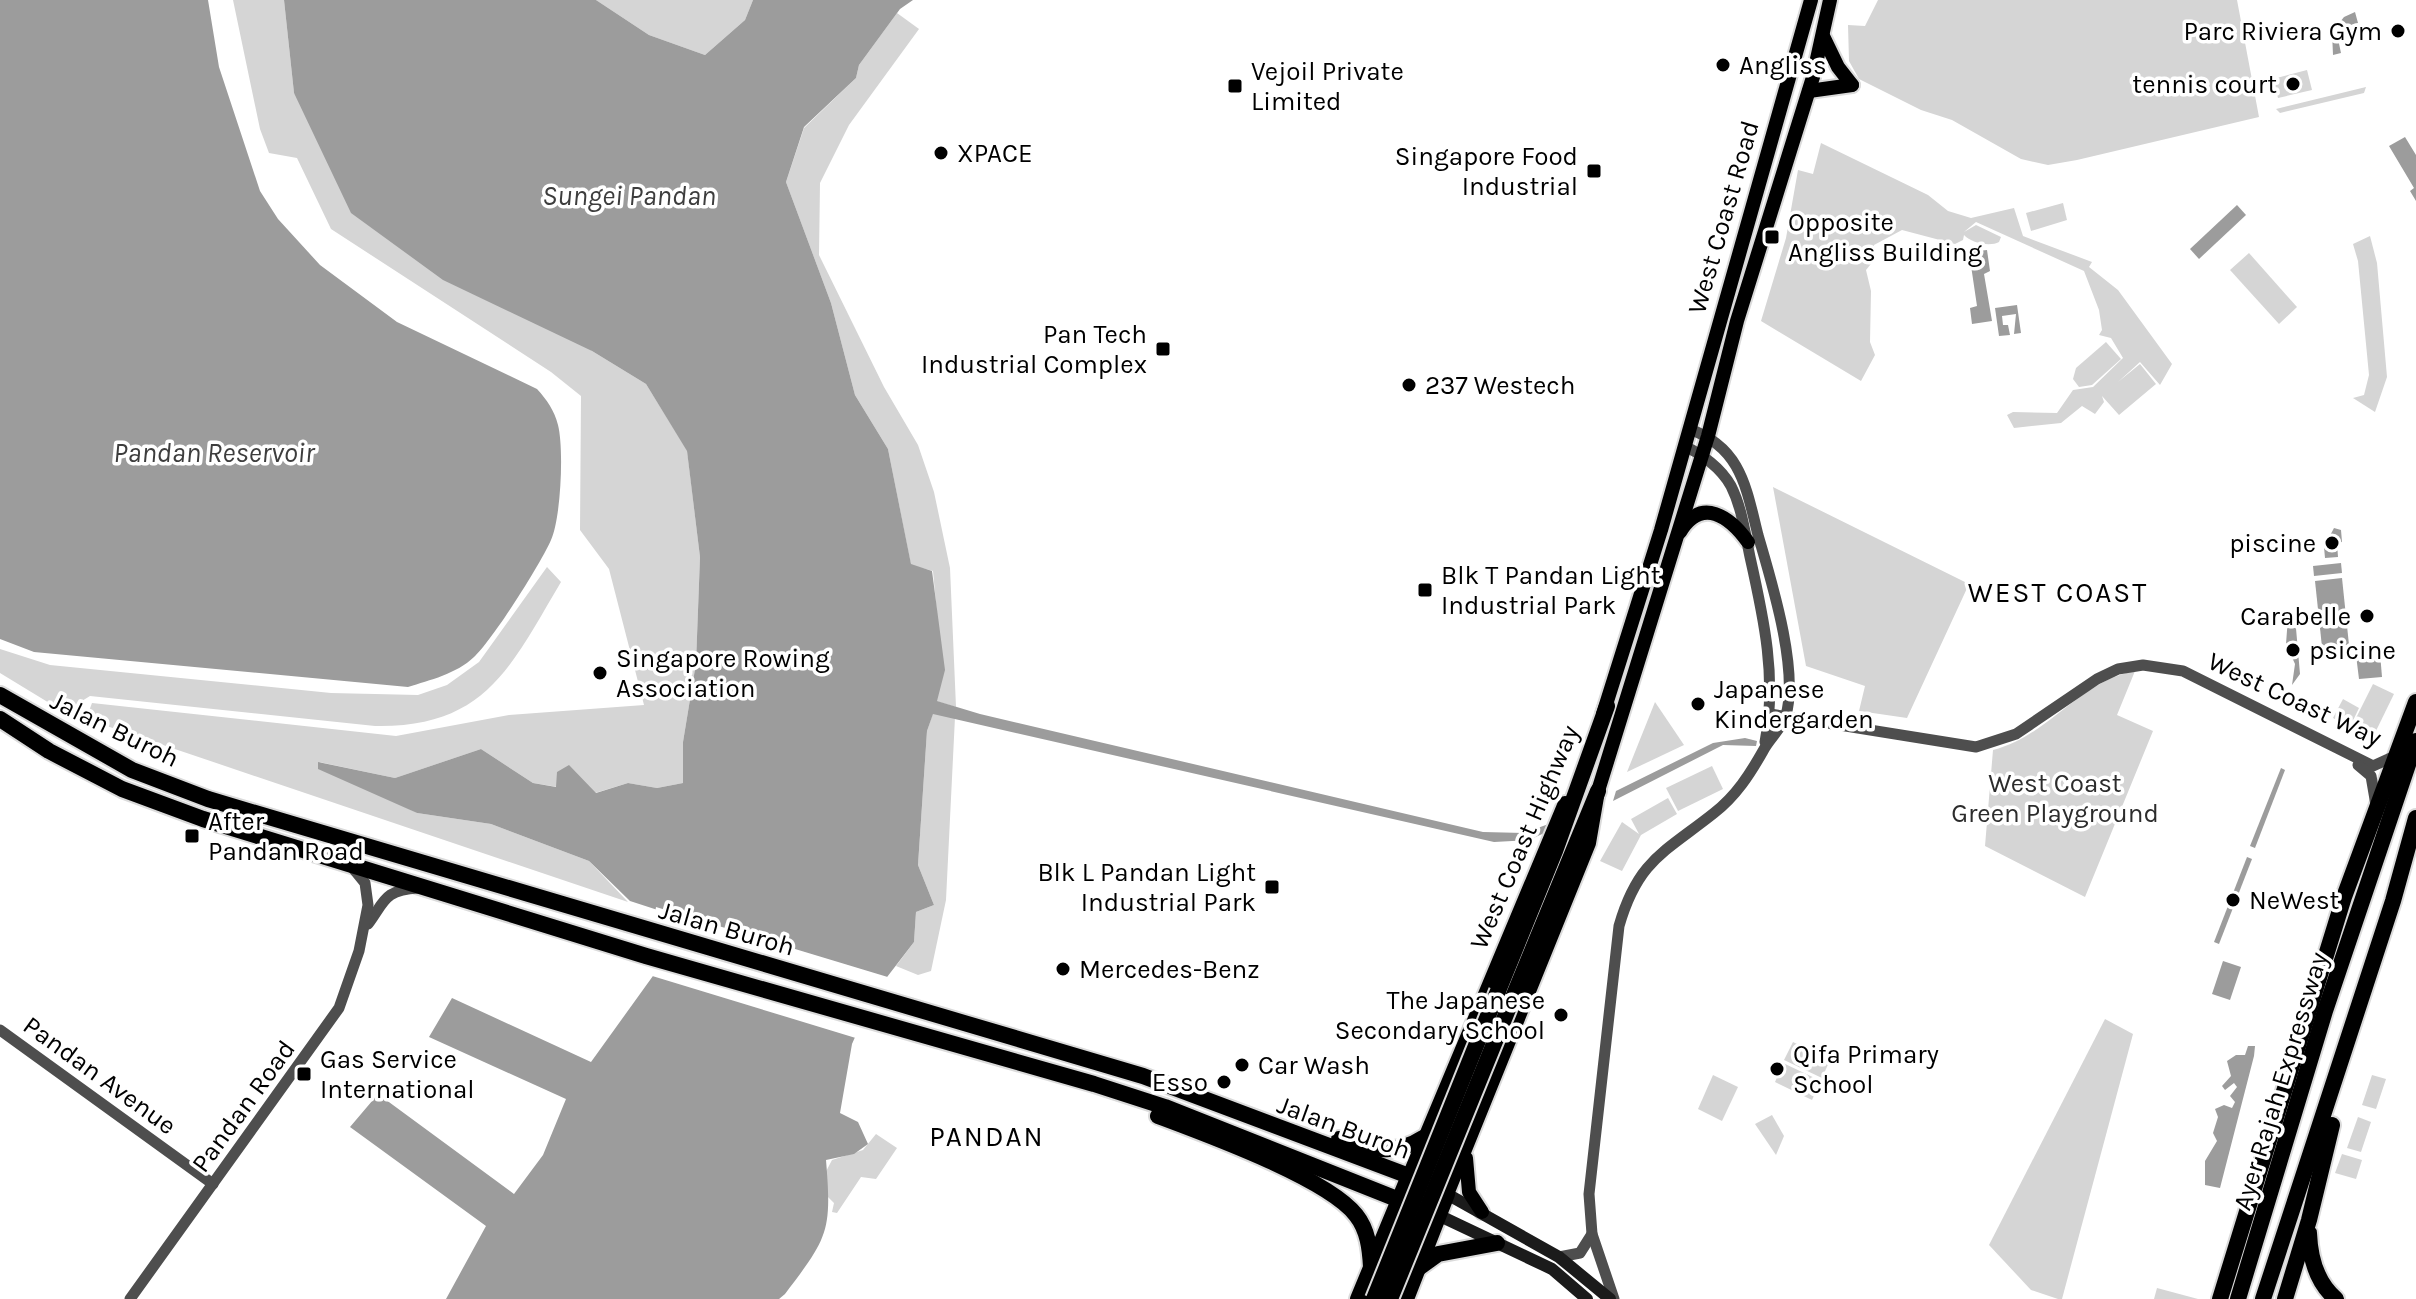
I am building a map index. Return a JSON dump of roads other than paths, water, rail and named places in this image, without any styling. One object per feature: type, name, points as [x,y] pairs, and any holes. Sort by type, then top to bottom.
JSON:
[{"type":"highway","name":"Jalan Buroh","points":[[0,695],[132,770],[208,799],[1143,1076],[1409,1176],[1447,1194]]},
{"type":"highway","points":[[2220,1299],[2329,944],[2416,702]]},
{"type":"highway","points":[[1390,1299],[1505,996],[1607,706]]},
{"type":"highway","name":"Jalan Buroh","points":[[0,719],[49,751],[122,789],[203,819],[435,888],[646,956],[1094,1084],[1165,1107],[1438,1215]]},
{"type":"highway","name":"Ayer Rajah Expressway","points":[[2238,1299],[2325,1011],[2416,741]]},
{"type":"highway","points":[[1374,1299],[1598,791]]},
{"type":"highway","name":"Ayer Rajah Expressway","points":[[2263,1299],[2330,1100],[2416,818]]},
{"type":"highway","points":[[1094,1084],[1096,1091],[1104,1095],[1330,1192],[1361,1222],[1369,1245],[1371,1267]]},
{"type":"highway","points":[[2285,1299],[2309,1220],[2332,1122],[2330,1100]]},
{"type":"highway","points":[[1268,1124],[1286,1122],[1377,1151],[1396,1150],[1423,1138]]},
{"type":"highway","name":"West Coast Highway","points":[[1358,1299],[1409,1176]]},
{"type":"highway","name":"West Coast Highway","points":[[1406,1299],[1447,1194]]},
{"type":"highway","points":[[2309,1220],[2312,1260],[2318,1277],[2336,1299]]},
{"type":"highway","points":[[1419,1269],[1438,1254],[1497,1243]]},
{"type":"main road","name":"West Coast Road","points":[[1689,429],[1811,0]]},
{"type":"main road","name":"West Coast Road","points":[[1708,436],[1737,321],[1809,91],[1830,0]]},
{"type":"main road","points":[[1809,91],[1852,85],[1838,67],[1823,36]]},
{"type":"main road","name":"West Coast Highway","points":[[1409,1176],[1607,706],[1689,429]]},
{"type":"main road","name":"West Coast Highway","points":[[1447,1194],[1589,843],[1598,791],[1708,436]]},
{"type":"main road","points":[[1673,545],[1692,518],[1717,513],[1732,521],[1748,542]]},
{"type":"main road","points":[[1469,1142],[1465,1167],[1469,1192],[1482,1212]]},
{"type":"main road","points":[[1447,1194],[1559,1257],[1612,1299]]},
{"type":"main road","points":[[1438,1215],[1552,1269],[1587,1299]]},
{"type":"street","points":[[1612,1299],[1592,1234],[1589,1194],[1619,926],[1626,904],[1658,853],[1717,811],[1746,779],[1786,716],[1782,634],[1748,497],[1730,455],[1708,436],[1689,429]]},
{"type":"street","points":[[1684,446],[1702,454],[1731,486],[1748,542],[1767,638],[1770,714],[1764,748]]},
{"type":"street","name":"West Coast Way","points":[[1770,714],[1909,739],[1986,746],[2016,734],[2109,673],[2143,665],[2183,671],[2373,766],[2397,755]]},
{"type":"street","name":"West Coast Way","points":[[2173,670],[2366,769],[2372,780],[2376,808]]},
{"type":"street","name":"Pandan Road","points":[[345,862],[358,872],[367,887],[366,926]]},
{"type":"street","name":"Pandan Road","points":[[130,1299],[330,1023],[345,992],[366,926],[384,898],[405,889],[435,888]]},
{"type":"street","name":"Pandan Avenue","points":[[0,1030],[213,1184]]},
{"type":"street","points":[[1559,1257],[1580,1253],[1592,1234]]},
{"type":"water","name":"Pandan Reservoir","points":[[0,0],[208,0],[219,67],[260,191],[278,219],[320,265],[397,322],[537,389],[547,401],[558,425],[561,450],[559,500],[551,540],[516,601],[482,648],[467,663],[442,676],[408,687],[34,652],[0,639]]},
{"type":"water","name":"Sungei Pandan","points":[[284,0],[596,0],[649,35],[705,55],[745,20],[753,0],[913,0],[900,9],[859,65],[856,78],[804,127],[786,182],[831,303],[855,395],[888,449],[911,564],[932,571],[945,670],[937,701],[980,714],[1483,832],[1524,833],[1554,822],[1551,830],[1529,840],[1494,842],[933,714],[927,731],[918,865],[934,905],[916,912],[914,942],[874,994],[852,1044],[840,1113],[858,1122],[868,1144],[854,1154],[826,1160],[828,1203],[824,1233],[785,1294],[779,1299],[446,1299],[486,1226],[350,1127],[378,1094],[514,1194],[543,1155],[566,1099],[429,1037],[452,998],[591,1062],[681,937],[670,914],[630,901],[589,861],[491,824],[417,813],[318,769],[318,762],[395,778],[481,749],[533,783],[556,787],[557,772],[569,765],[596,793],[628,783],[657,788],[683,783],[683,742],[696,663],[700,557],[687,451],[646,384],[592,351],[443,280],[351,213],[294,93]]},
{"type":"water","points":[[2355,12],[2358,23],[2347,26],[2350,36],[2338,39],[2341,53],[2333,55],[2332,32],[2344,17]]},
{"type":"water","points":[[2405,137],[2416,155],[2416,201],[2410,191],[2414,188],[2389,146]]},
{"type":"water","points":[[2237,205],[2246,215],[2199,259],[2190,249]]},
{"type":"water","points":[[1987,250],[1990,271],[1984,274],[1992,321],[1972,324],[1970,308],[1977,306],[1969,252]]},
{"type":"water","points":[[2017,305],[2021,333],[2014,334],[2016,314],[2002,316],[2003,325],[2008,325],[2010,335],[1999,336],[1995,308]]},
{"type":"water","name":"piscine","points":[[2334,528],[2341,530],[2342,542],[2337,543],[2338,557],[2325,558],[2324,547]]},
{"type":"water","points":[[2341,563],[2342,573],[2314,576],[2313,566]]},
{"type":"water","points":[[2342,578],[2349,645],[2322,647],[2315,581]]},
{"type":"water","name":"psicine","points":[[2288,617],[2295,617],[2300,674],[2292,685],[2295,664],[2286,644]]},
{"type":"water","points":[[2380,653],[2382,677],[2359,679],[2356,655]]},
{"type":"water","points":[[1745,738],[1757,741],[1756,746],[1723,745],[1613,801],[1616,791],[1713,743]]},
{"type":"water","points":[[2281,768],[2285,770],[2255,848],[2250,846]]},
{"type":"water","name":"NeWest","points":[[2247,857],[2252,859],[2219,944],[2214,942]]},
{"type":"water","points":[[2223,961],[2241,967],[2230,1000],[2212,994]]},
{"type":"water","points":[[2248,1046],[2255,1046],[2254,1056],[2220,1188],[2205,1185],[2205,1161],[2217,1141],[2213,1133],[2218,1117],[2215,1109],[2224,1105],[2232,1108],[2235,1102],[2230,1096],[2237,1087],[2234,1083],[2225,1090],[2222,1086],[2231,1076],[2227,1061],[2236,1055],[2245,1055]]},
{"type":"place","name":"Parc Riviera Gym","points":[[2398,31]]},
{"type":"place","name":"Angliss","points":[[1723,65]]},
{"type":"place","name":"tennis court","points":[[2293,84]]},
{"type":"place","name":"Vejoil Private Limited","points":[[1235,86]]},
{"type":"place","name":"XPACE","points":[[941,153]]},
{"type":"place","name":"Singapore Food Industrial","points":[[1594,171]]},
{"type":"place","name":"Opposite Angliss Building","points":[[1772,237]]},
{"type":"place","name":"Pan Tech Industrial Complex","points":[[1163,349]]},
{"type":"place","name":"237 Westech","points":[[1409,385]]},
{"type":"place","name":"piscine","points":[[2332,543]]},
{"type":"place","name":"Blk T Pandan Light Industrial Park","points":[[1425,590]]},
{"type":"place","name":"Carabelle","points":[[2367,616]]},
{"type":"place","name":"psicine","points":[[2293,650]]},
{"type":"place","name":"Singapore Rowing Association","points":[[600,673]]},
{"type":"place","name":"Japanese Kindergarden","points":[[1698,704]]},
{"type":"place","name":"After Pandan Road","points":[[192,836]]},
{"type":"place","name":"Blk L Pandan Light Industrial Park","points":[[1272,887]]},
{"type":"place","name":"NeWest","points":[[2233,900]]},
{"type":"place","name":"Mercedes-Benz","points":[[1063,969]]},
{"type":"place","name":"The Japanese Secondary School","points":[[1561,1015]]},
{"type":"place","name":"Car Wash","points":[[1242,1065]]},
{"type":"place","name":"Qifa Primary School","points":[[1777,1069]]},
{"type":"place","name":"Gas Service International","points":[[304,1074]]},
{"type":"place","name":"Esso","points":[[1224,1082]]},
{"type":"district","name":"WEST COAST","points":[[2058,592]]},
{"type":"district","name":"PANDAN","points":[[987,1136]]},
{"type":"park label","name":"West Coast Green Playground","points":[[2055,798]]}]
